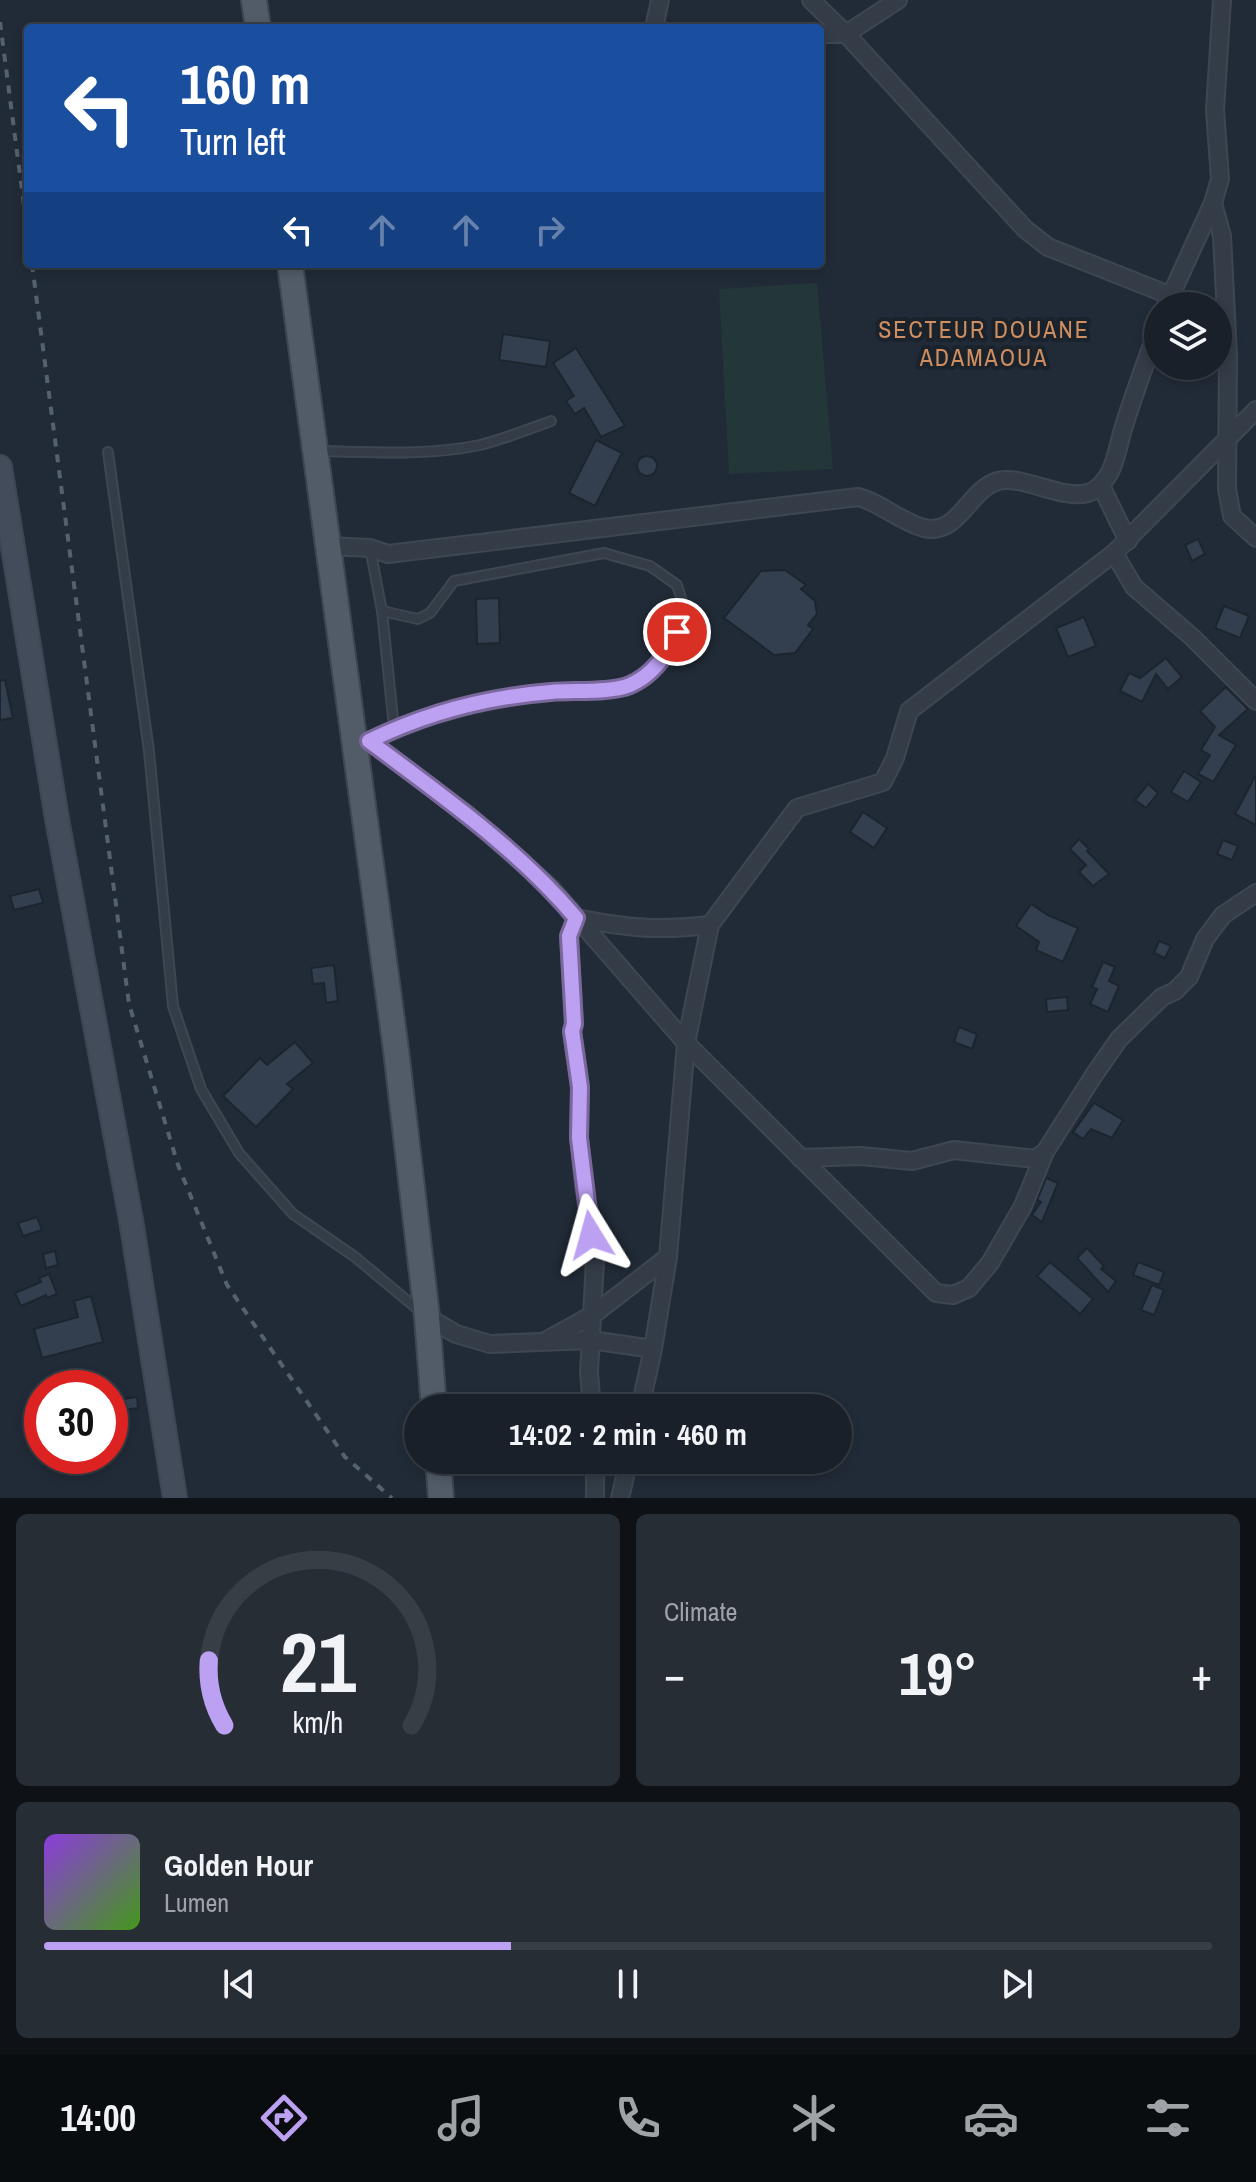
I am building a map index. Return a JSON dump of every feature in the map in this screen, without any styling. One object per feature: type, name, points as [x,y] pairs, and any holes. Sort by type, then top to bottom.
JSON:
[{"type":"main road","points":[[254,0],[257,24]]},
{"type":"main road","points":[[291,268],[328,546],[362,744],[427,1317],[433,1394]]},
{"type":"main road","points":[[439,1474],[441,1498]]},
{"type":"street","points":[[655,24],[660,0]]},
{"type":"street","points":[[811,0],[1025,229],[1048,247],[1150,292]]},
{"type":"street","points":[[824,34],[846,34],[898,0]]},
{"type":"street","points":[[1172,292],[1213,203],[1220,179],[1215,110],[1222,0]]},
{"type":"street","points":[[1213,203],[1222,236],[1228,355],[1227,489],[1232,516],[1256,538]]},
{"type":"street","points":[[328,546],[370,548],[388,554],[858,497],[927,529],[945,527],[984,488],[1000,481],[1087,493],[1101,486],[1111,471],[1144,367]]},
{"type":"street","points":[[643,1394],[668,1257],[686,1043],[710,925],[797,808],[883,782],[895,758],[909,711],[1128,541],[1256,410]]},
{"type":"street","points":[[0,467],[57,819],[131,1220],[175,1498]]},
{"type":"street","points":[[1101,486],[1128,541]]},
{"type":"street","points":[[1114,553],[1134,587],[1192,637],[1256,701]]},
{"type":"street","points":[[362,744],[468,815],[551,888],[686,1043],[936,1293],[953,1295],[969,1288],[990,1263],[1023,1206],[1045,1152],[1119,1039],[1162,997],[1175,991],[1189,977],[1205,939],[1223,915],[1256,893]]},
{"type":"street","points":[[576,918],[622,927],[662,930],[710,925]]},
{"type":"street","points":[[576,918],[569,936],[572,1031],[580,1087],[579,1138],[595,1261],[589,1372],[591,1394]]},
{"type":"street","points":[[800,1158],[861,1156],[912,1161],[954,1150],[1035,1159],[1045,1152]]},
{"type":"street","points":[[545,1341],[594,1314],[668,1257]]},
{"type":"street","points":[[427,1317],[456,1334],[490,1344],[591,1340],[653,1349]]},
{"type":"street","points":[[595,1474],[595,1498]]},
{"type":"street","points":[[620,1498],[626,1474]]},
{"type":"lane","points":[[315,451],[399,453],[448,450],[491,442],[551,421]]},
{"type":"lane","points":[[108,452],[149,751],[173,1006],[201,1089],[239,1153],[293,1214],[374,1272],[427,1317]]},
{"type":"lane","points":[[370,548],[382,611],[394,728]]},
{"type":"lane","points":[[362,744],[394,728],[473,702],[549,692],[625,687],[646,677],[669,651],[686,613],[677,585],[650,566],[604,553],[454,581],[430,613],[418,619],[382,611]]},
{"type":"shaded area","points":[[817,283],[833,469],[729,474],[719,289]]},
{"type":"building","points":[[503,334],[550,341],[546,367],[499,360]]},
{"type":"building","points":[[576,348],[625,426],[601,437],[584,408],[575,414],[566,401],[574,396],[553,363]]},
{"type":"building","points":[[596,440],[622,453],[595,506],[569,493]]},
{"type":"building","points":[[647,456],[654,459],[657,466],[654,473],[647,476],[640,473],[637,466],[640,459]]},
{"type":"building","points":[[1198,539],[1205,554],[1192,561],[1185,545]]},
{"type":"building","points":[[785,570],[806,585],[801,589],[815,601],[817,614],[808,625],[813,629],[795,653],[774,655],[724,618],[761,571]]},
{"type":"building","points":[[499,598],[500,643],[477,644],[476,599]]},
{"type":"building","points":[[1224,606],[1249,616],[1240,638],[1215,628]]},
{"type":"building","points":[[1084,617],[1096,646],[1068,657],[1056,628]]},
{"type":"building","points":[[1166,658],[1182,677],[1168,689],[1156,674],[1142,702],[1120,691],[1129,673],[1140,678]]},
{"type":"building","points":[[5,680],[13,718],[0,720],[0,681]]},
{"type":"building","points":[[1226,687],[1248,709],[1219,735],[1236,745],[1213,782],[1198,774],[1210,755],[1201,750],[1215,727],[1200,711]]},
{"type":"building","points":[[1184,771],[1201,782],[1188,802],[1171,792]]},
{"type":"building","points":[[1256,775],[1256,825],[1235,814]]},
{"type":"building","points":[[1148,784],[1158,793],[1146,808],[1135,800]]},
{"type":"building","points":[[863,812],[887,828],[874,848],[850,832]]},
{"type":"building","points":[[1079,839],[1109,874],[1093,886],[1079,872],[1086,865],[1070,849]]},
{"type":"building","points":[[1223,840],[1238,846],[1232,860],[1217,854]]},
{"type":"building","points":[[39,889],[43,903],[14,910],[10,896]]},
{"type":"building","points":[[1031,904],[1078,928],[1063,962],[1036,950],[1039,942],[1016,926]]},
{"type":"building","points":[[1159,941],[1171,946],[1165,958],[1154,953]]},
{"type":"building","points":[[1103,962],[1115,967],[1109,981],[1119,986],[1108,1012],[1090,1004],[1097,989],[1092,987]]},
{"type":"building","points":[[334,965],[338,1001],[326,1003],[324,983],[313,984],[311,968]]},
{"type":"building","points":[[1067,997],[1068,1010],[1047,1012],[1046,999]]},
{"type":"building","points":[[959,1027],[977,1034],[972,1049],[954,1042]]},
{"type":"building","points":[[295,1042],[313,1063],[287,1084],[293,1089],[256,1127],[223,1096],[260,1058],[267,1065]]},
{"type":"building","points":[[1094,1103],[1123,1120],[1112,1138],[1091,1129],[1083,1139],[1073,1132]]},
{"type":"building","points":[[1046,1178],[1058,1183],[1042,1222],[1032,1215],[1041,1202],[1037,1200]]},
{"type":"building","points":[[37,1217],[42,1230],[23,1236],[18,1223]]},
{"type":"building","points":[[1087,1248],[1104,1266],[1101,1269],[1116,1281],[1108,1292],[1077,1258]]},
{"type":"building","points":[[55,1251],[58,1265],[46,1268],[43,1254]]},
{"type":"building","points":[[1050,1262],[1093,1299],[1080,1314],[1037,1276]]},
{"type":"building","points":[[1138,1262],[1164,1272],[1159,1285],[1133,1275]]},
{"type":"building","points":[[49,1274],[57,1294],[47,1298],[46,1295],[21,1306],[15,1293],[41,1282],[39,1278]]},
{"type":"building","points":[[1152,1285],[1164,1290],[1154,1315],[1141,1310]]},
{"type":"building","points":[[91,1296],[103,1342],[42,1358],[34,1329],[78,1317],[74,1301]]},
{"type":"building","points":[[137,1397],[138,1408],[128,1409],[128,1398]]},
{"type":"railway","points":[[0,22],[24,205]]},
{"type":"railway","points":[[33,268],[129,1004],[178,1165],[227,1285],[345,1457],[392,1498]]},
{"type":"district","name":"SECTEUR DOUANE ADAMAOUA","points":[[984,344]]},
{"type":"route","points":[[591,1235],[579,1138],[580,1087],[572,1031],[569,936],[576,918],[551,888],[468,815],[369,741],[394,728],[473,702],[549,692],[625,687],[646,677],[669,651],[677,632]]}]
